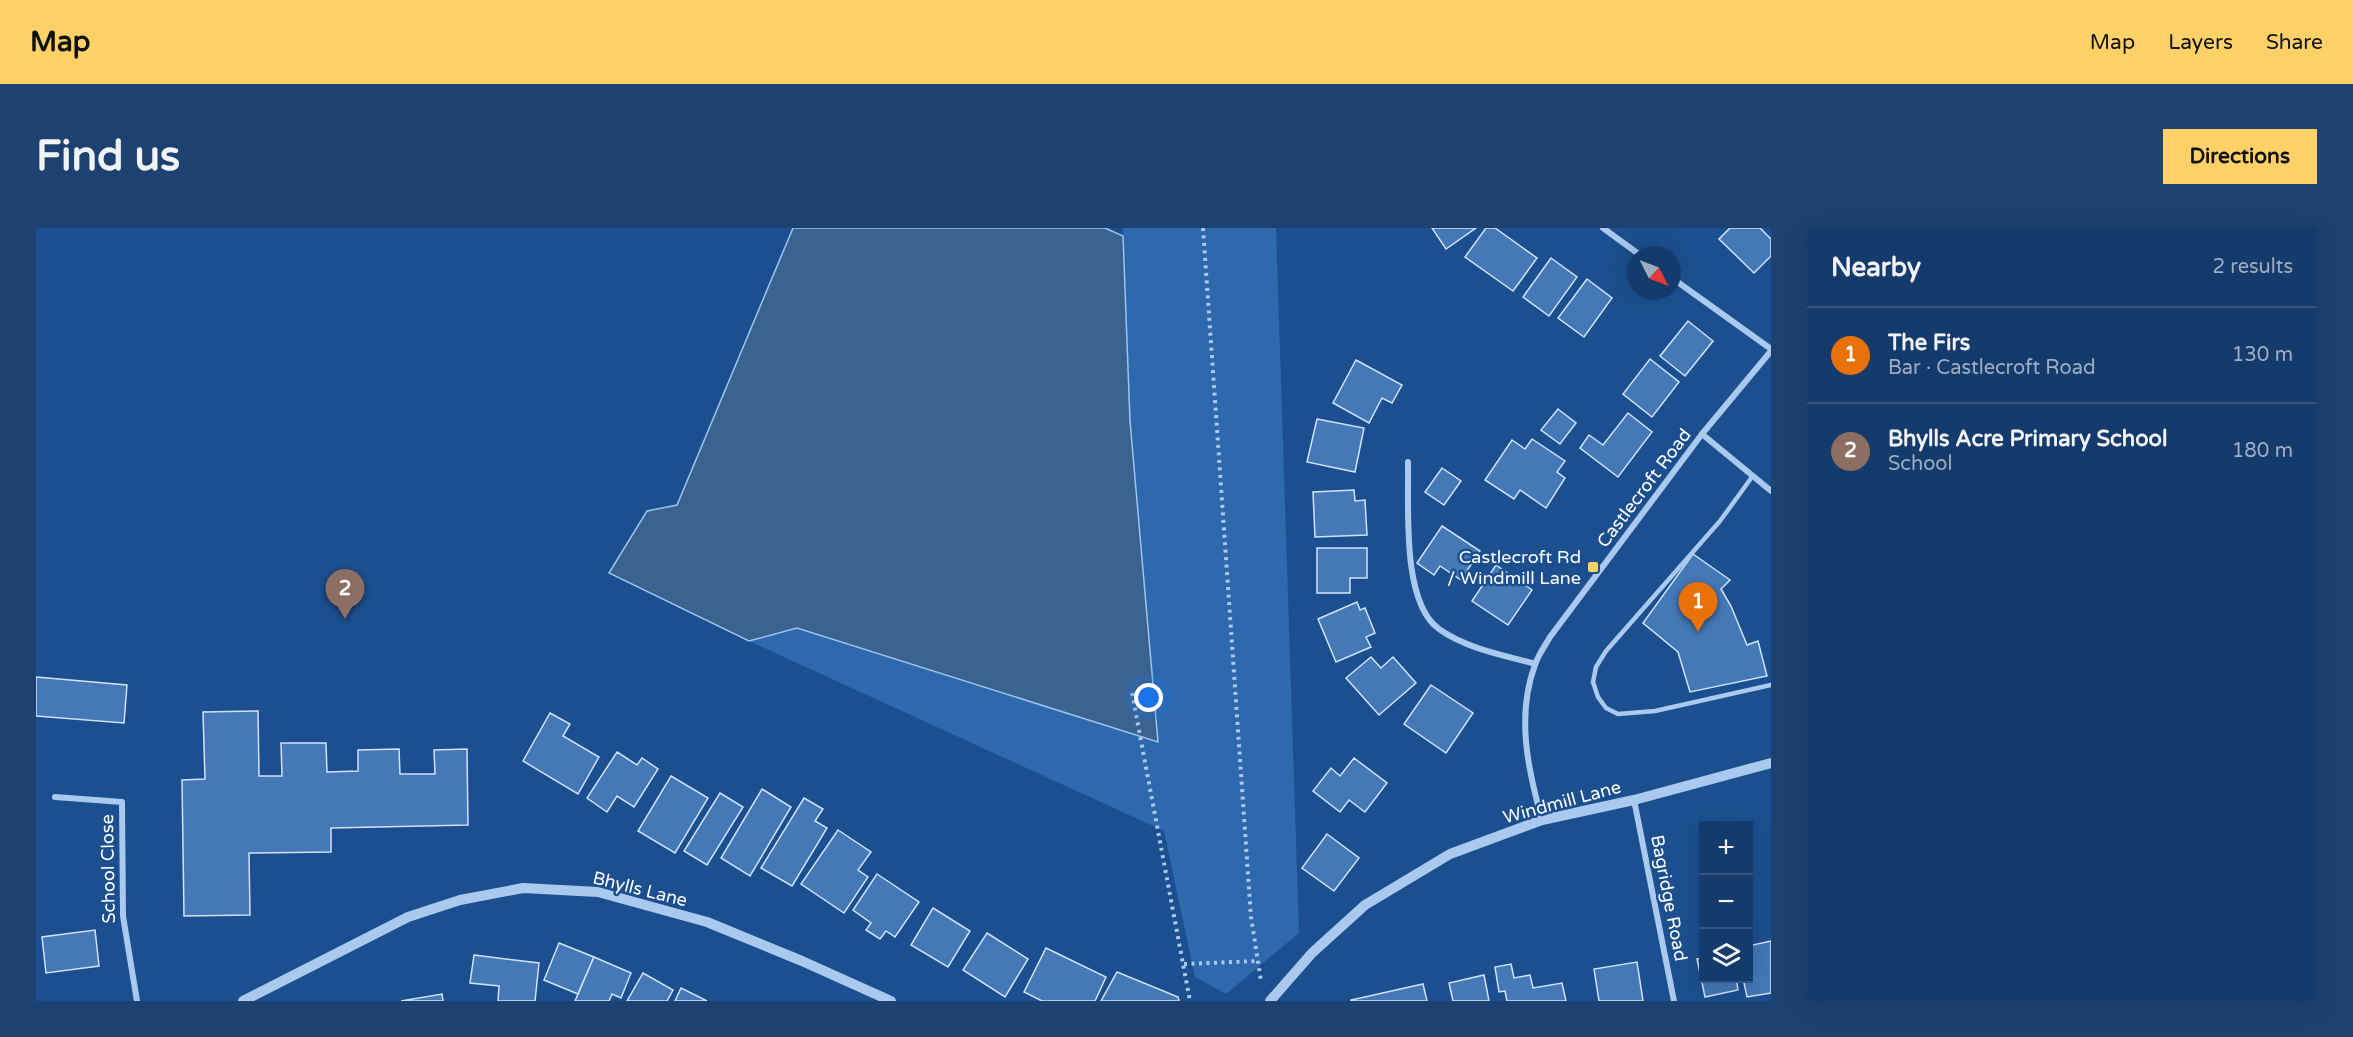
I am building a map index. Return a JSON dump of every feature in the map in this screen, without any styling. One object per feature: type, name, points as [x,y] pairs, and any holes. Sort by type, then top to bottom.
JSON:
[{"type":"street","points":[[1603,228],[1628,246]]},
{"type":"street","points":[[1681,285],[1771,350]]},
{"type":"street","name":"Castlecroft Road","points":[[1542,820],[1532,782],[1525,728],[1527,692],[1535,664],[1550,637],[1702,434],[1771,350]]},
{"type":"street","points":[[1702,434],[1752,477],[1771,490]]},
{"type":"street","points":[[1408,462],[1411,570],[1422,609],[1438,629],[1465,643],[1535,664]]},
{"type":"street","name":"Windmill Lane","points":[[1270,1001],[1312,953],[1365,905],[1450,854],[1542,820],[1634,800],[1771,763]]},
{"type":"street","name":"School Close","points":[[55,797],[122,802],[123,916],[136,1001]]},
{"type":"street","name":"Bagridge Road","points":[[1634,800],[1674,1001]]},
{"type":"street","name":"Bhylls Lane","points":[[243,1001],[408,917],[460,900],[523,888],[597,892],[707,922],[891,1001]]},
{"type":"lane","points":[[1752,477],[1720,521],[1606,651],[1596,667],[1593,682],[1598,697],[1606,708],[1618,714],[1655,711],[1771,685]]},
{"type":"path","points":[[1203,228],[1251,917],[1263,991]]},
{"type":"path","points":[[1132,693],[1190,1001]]},
{"type":"path","points":[[1184,964],[1258,961]]},
{"type":"shaded area","points":[[793,228],[1105,228],[1123,236],[1130,421],[1158,742],[797,628],[749,641],[609,573],[647,511],[677,505]]},
{"type":"shaded area","points":[[1123,228],[1276,228],[1299,933],[1226,994],[1195,977],[1164,831],[749,641],[797,628],[1157,741],[1130,421]]},
{"type":"building","points":[[1432,228],[1476,228],[1446,249]]},
{"type":"building","points":[[1486,228],[1495,228],[1537,258],[1513,291],[1465,257]]},
{"type":"building","points":[[1730,228],[1760,228],[1771,239],[1771,256],[1754,273],[1719,239]]},
{"type":"building","points":[[1551,258],[1577,277],[1549,316],[1523,297]]},
{"type":"building","points":[[1587,279],[1612,298],[1584,337],[1558,318]]},
{"type":"building","points":[[1688,321],[1713,341],[1685,376],[1660,356]]},
{"type":"building","points":[[1650,359],[1679,382],[1652,417],[1623,394]]},
{"type":"building","points":[[1356,360],[1402,385],[1392,403],[1382,398],[1369,423],[1333,403]]},
{"type":"building","points":[[1558,409],[1576,423],[1560,444],[1541,430]]},
{"type":"building","points":[[1628,413],[1652,432],[1618,477],[1580,448],[1589,435],[1603,445]]},
{"type":"building","points":[[1317,419],[1364,428],[1355,472],[1307,462]]},
{"type":"building","points":[[1532,439],[1565,461],[1557,472],[1565,478],[1546,508],[1520,490],[1514,499],[1485,480],[1512,440],[1525,449]]},
{"type":"building","points":[[1442,468],[1461,481],[1444,505],[1425,492]]},
{"type":"building","points":[[1354,490],[1355,501],[1365,500],[1367,535],[1315,537],[1313,492]]},
{"type":"building","points":[[1442,526],[1480,551],[1461,580],[1440,566],[1434,575],[1417,563]]},
{"type":"building","points":[[1317,548],[1367,548],[1367,578],[1350,578],[1350,593],[1317,593]]},
{"type":"building","points":[[1693,554],[1730,580],[1721,589],[1731,606],[1747,645],[1758,641],[1767,676],[1690,692],[1678,652],[1643,623]]},
{"type":"building","points":[[1496,565],[1532,590],[1508,625],[1472,601]]},
{"type":"building","points":[[1357,602],[1360,610],[1365,608],[1375,633],[1366,637],[1371,647],[1336,662],[1318,619]]},
{"type":"building","points":[[1371,657],[1381,668],[1393,657],[1416,683],[1379,715],[1346,678]]},
{"type":"building","points":[[36,677],[127,685],[124,723],[36,716]]},
{"type":"building","points":[[1431,685],[1473,713],[1446,753],[1404,724]]},
{"type":"building","points":[[258,711],[259,776],[282,776],[281,743],[326,743],[327,772],[358,771],[358,750],[399,749],[400,774],[435,774],[434,750],[467,749],[468,825],[331,828],[331,852],[249,853],[250,915],[184,916],[182,780],[205,779],[203,712]]},
{"type":"building","points":[[550,713],[570,724],[563,736],[599,757],[578,794],[523,761]]},
{"type":"building","points":[[617,752],[637,765],[642,758],[658,769],[634,807],[617,796],[607,812],[587,798]]},
{"type":"building","points":[[1354,758],[1387,783],[1365,812],[1349,800],[1340,812],[1313,791],[1331,768],[1340,776]]},
{"type":"building","points":[[671,776],[708,798],[675,853],[638,831]]},
{"type":"building","points":[[762,789],[791,807],[750,876],[721,858]]},
{"type":"building","points":[[720,793],[743,807],[707,865],[684,851]]},
{"type":"building","points":[[804,798],[823,809],[815,821],[827,828],[792,886],[761,868]]},
{"type":"building","points":[[838,830],[871,852],[858,870],[868,877],[844,913],[801,884]]},
{"type":"building","points":[[1327,834],[1359,858],[1334,891],[1302,868]]},
{"type":"building","points":[[877,874],[919,902],[895,937],[886,931],[880,939],[866,930],[871,923],[853,910]]},
{"type":"building","points":[[933,908],[970,931],[948,967],[911,945]]},
{"type":"building","points":[[95,930],[99,966],[46,973],[42,937]]},
{"type":"building","points":[[987,933],[1028,959],[1005,997],[963,970]]},
{"type":"building","points":[[1771,941],[1771,993],[1747,997],[1744,983],[1753,983],[1753,945]]},
{"type":"building","points":[[559,943],[594,957],[578,994],[544,980]]},
{"type":"building","points":[[1046,948],[1106,977],[1095,1001],[1042,1001],[1024,992]]},
{"type":"building","points":[[474,955],[539,963],[535,1001],[498,1001],[499,986],[470,983]]},
{"type":"building","points":[[594,957],[631,973],[621,998],[612,994],[609,1001],[575,1001]]},
{"type":"building","points":[[1637,962],[1643,1001],[1599,1001],[1594,969]]},
{"type":"building","points":[[1511,964],[1514,978],[1530,975],[1533,988],[1562,983],[1566,1001],[1507,1001],[1505,991],[1499,992],[1495,967]]},
{"type":"building","points":[[1117,972],[1178,997],[1179,1001],[1101,1001]]},
{"type":"building","points":[[643,973],[673,990],[667,1001],[627,1001]]},
{"type":"building","points":[[1484,975],[1489,1001],[1453,1001],[1449,983]]},
{"type":"building","points":[[1702,983],[1737,983],[1738,990],[1705,997]]},
{"type":"building","points":[[1423,984],[1427,1001],[1351,1001],[1351,1000]]},
{"type":"building","points":[[681,988],[707,1001],[675,1001]]},
{"type":"building","points":[[442,994],[443,1001],[401,1001]]},
{"type":"place","name":"Castlecroft Rd / Windmill Lane","points":[[1593,567]]},
{"type":"place","name":"Bhylls Acre Primary School","points":[[345,619]]},
{"type":"place","name":"The Firs","points":[[1698,632]]}]
